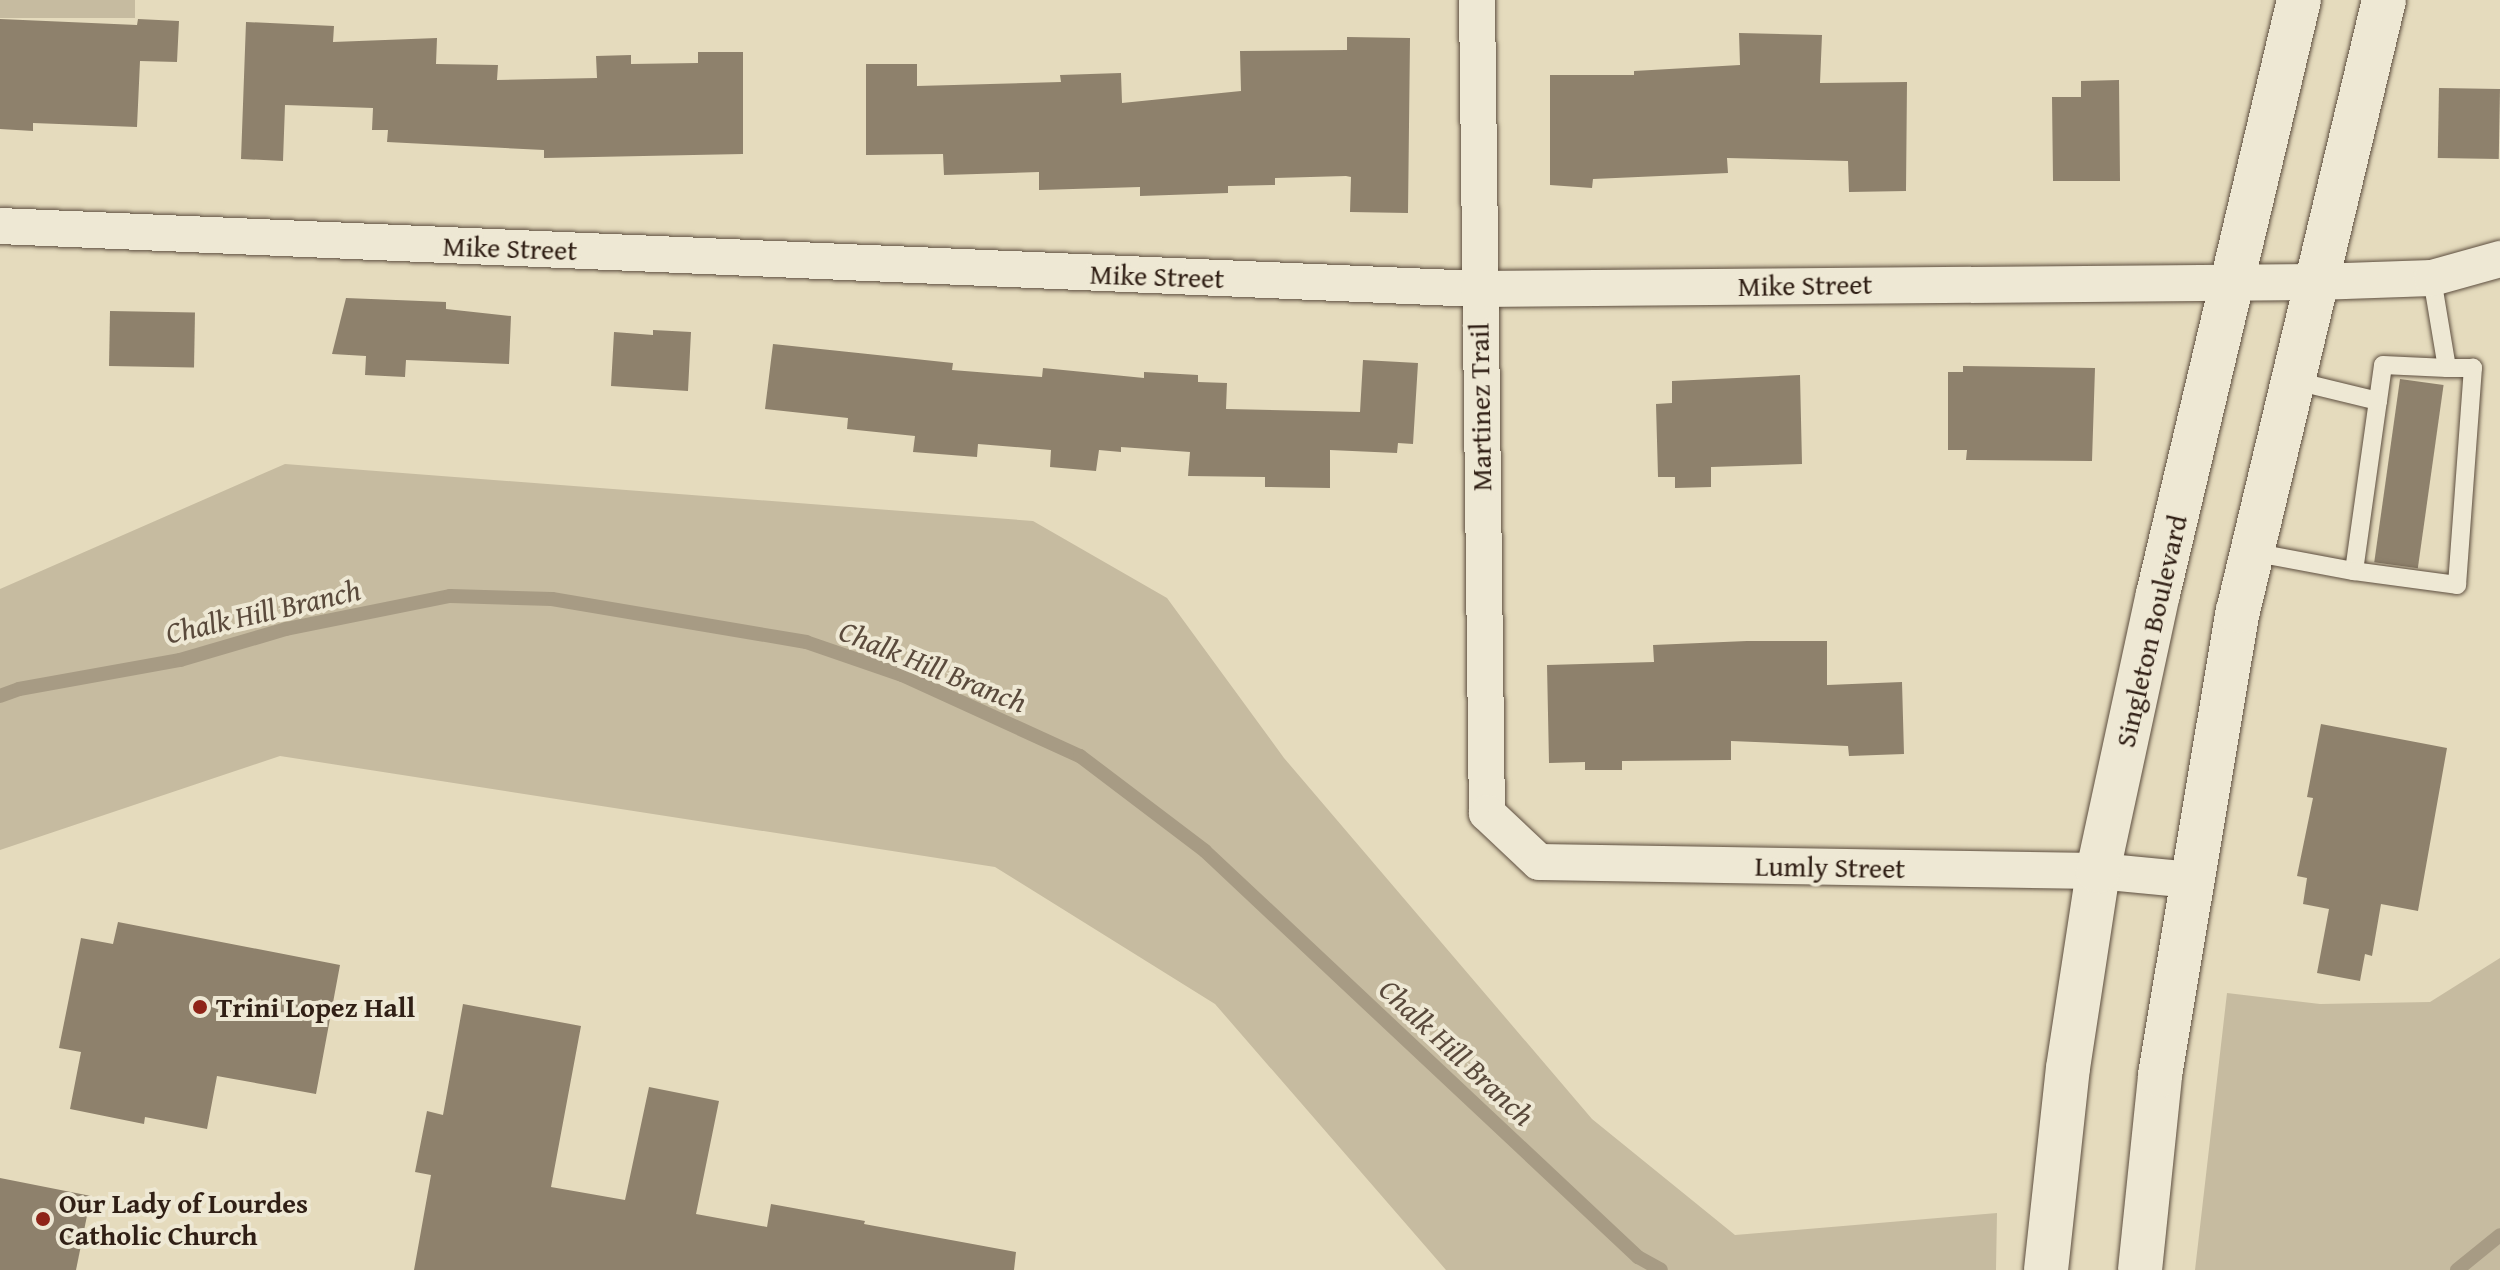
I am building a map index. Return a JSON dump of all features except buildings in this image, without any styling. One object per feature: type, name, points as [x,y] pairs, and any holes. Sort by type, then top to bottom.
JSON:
[{"type":"main road","name":"Singleton Boulevard","points":[[2047,1255],[2098,871],[2231,280],[2299,0]]},
{"type":"main road","points":[[2141,1252],[2160,1075],[2238,611],[2384,0]]},
{"type":"street","name":"Martinez Trail","points":[[1477,0],[1487,813]]},
{"type":"street","name":"Mike Street","points":[[0,226],[1479,289],[2231,280],[2316,282],[2432,278],[2500,259]]},
{"type":"street","name":"Lumly Street","points":[[1487,813],[1539,862],[2098,871],[2192,880]]},
{"type":"lane","points":[[2432,278],[2447,368]]},
{"type":"lane","points":[[2252,552],[2354,571],[2457,585],[2473,368],[2383,365],[2354,571]]},
{"type":"lane","points":[[2292,380],[2378,401]]},
{"type":"shaded area","points":[[0,0],[135,0],[135,18],[0,18]]},
{"type":"shaded area","points":[[285,464],[1033,521],[1167,598],[1284,758],[1592,1119],[1735,1235],[1997,1213],[1996,1270],[1446,1270],[1215,1004],[995,867],[280,756],[0,850],[0,589]]},
{"type":"shaded area","points":[[2500,958],[2500,1270],[2195,1270],[2227,993],[2320,1004],[2430,1002]]},
{"type":"waterway","name":"Chalk Hill Branch","points":[[0,696],[19,689],[180,660],[286,629],[450,596],[552,599],[806,642],[902,675],[1080,756],[1205,851],[1638,1257],[1661,1270]]},
{"type":"waterway","name":"Chalk Hill Branch","points":[[2457,1270],[2500,1235]]},
{"type":"place","name":"Trini Lopez Hall","points":[[200,1007]]},
{"type":"place","name":"Our Lady of Lourdes Catholic Church","points":[[43,1219]]}]
